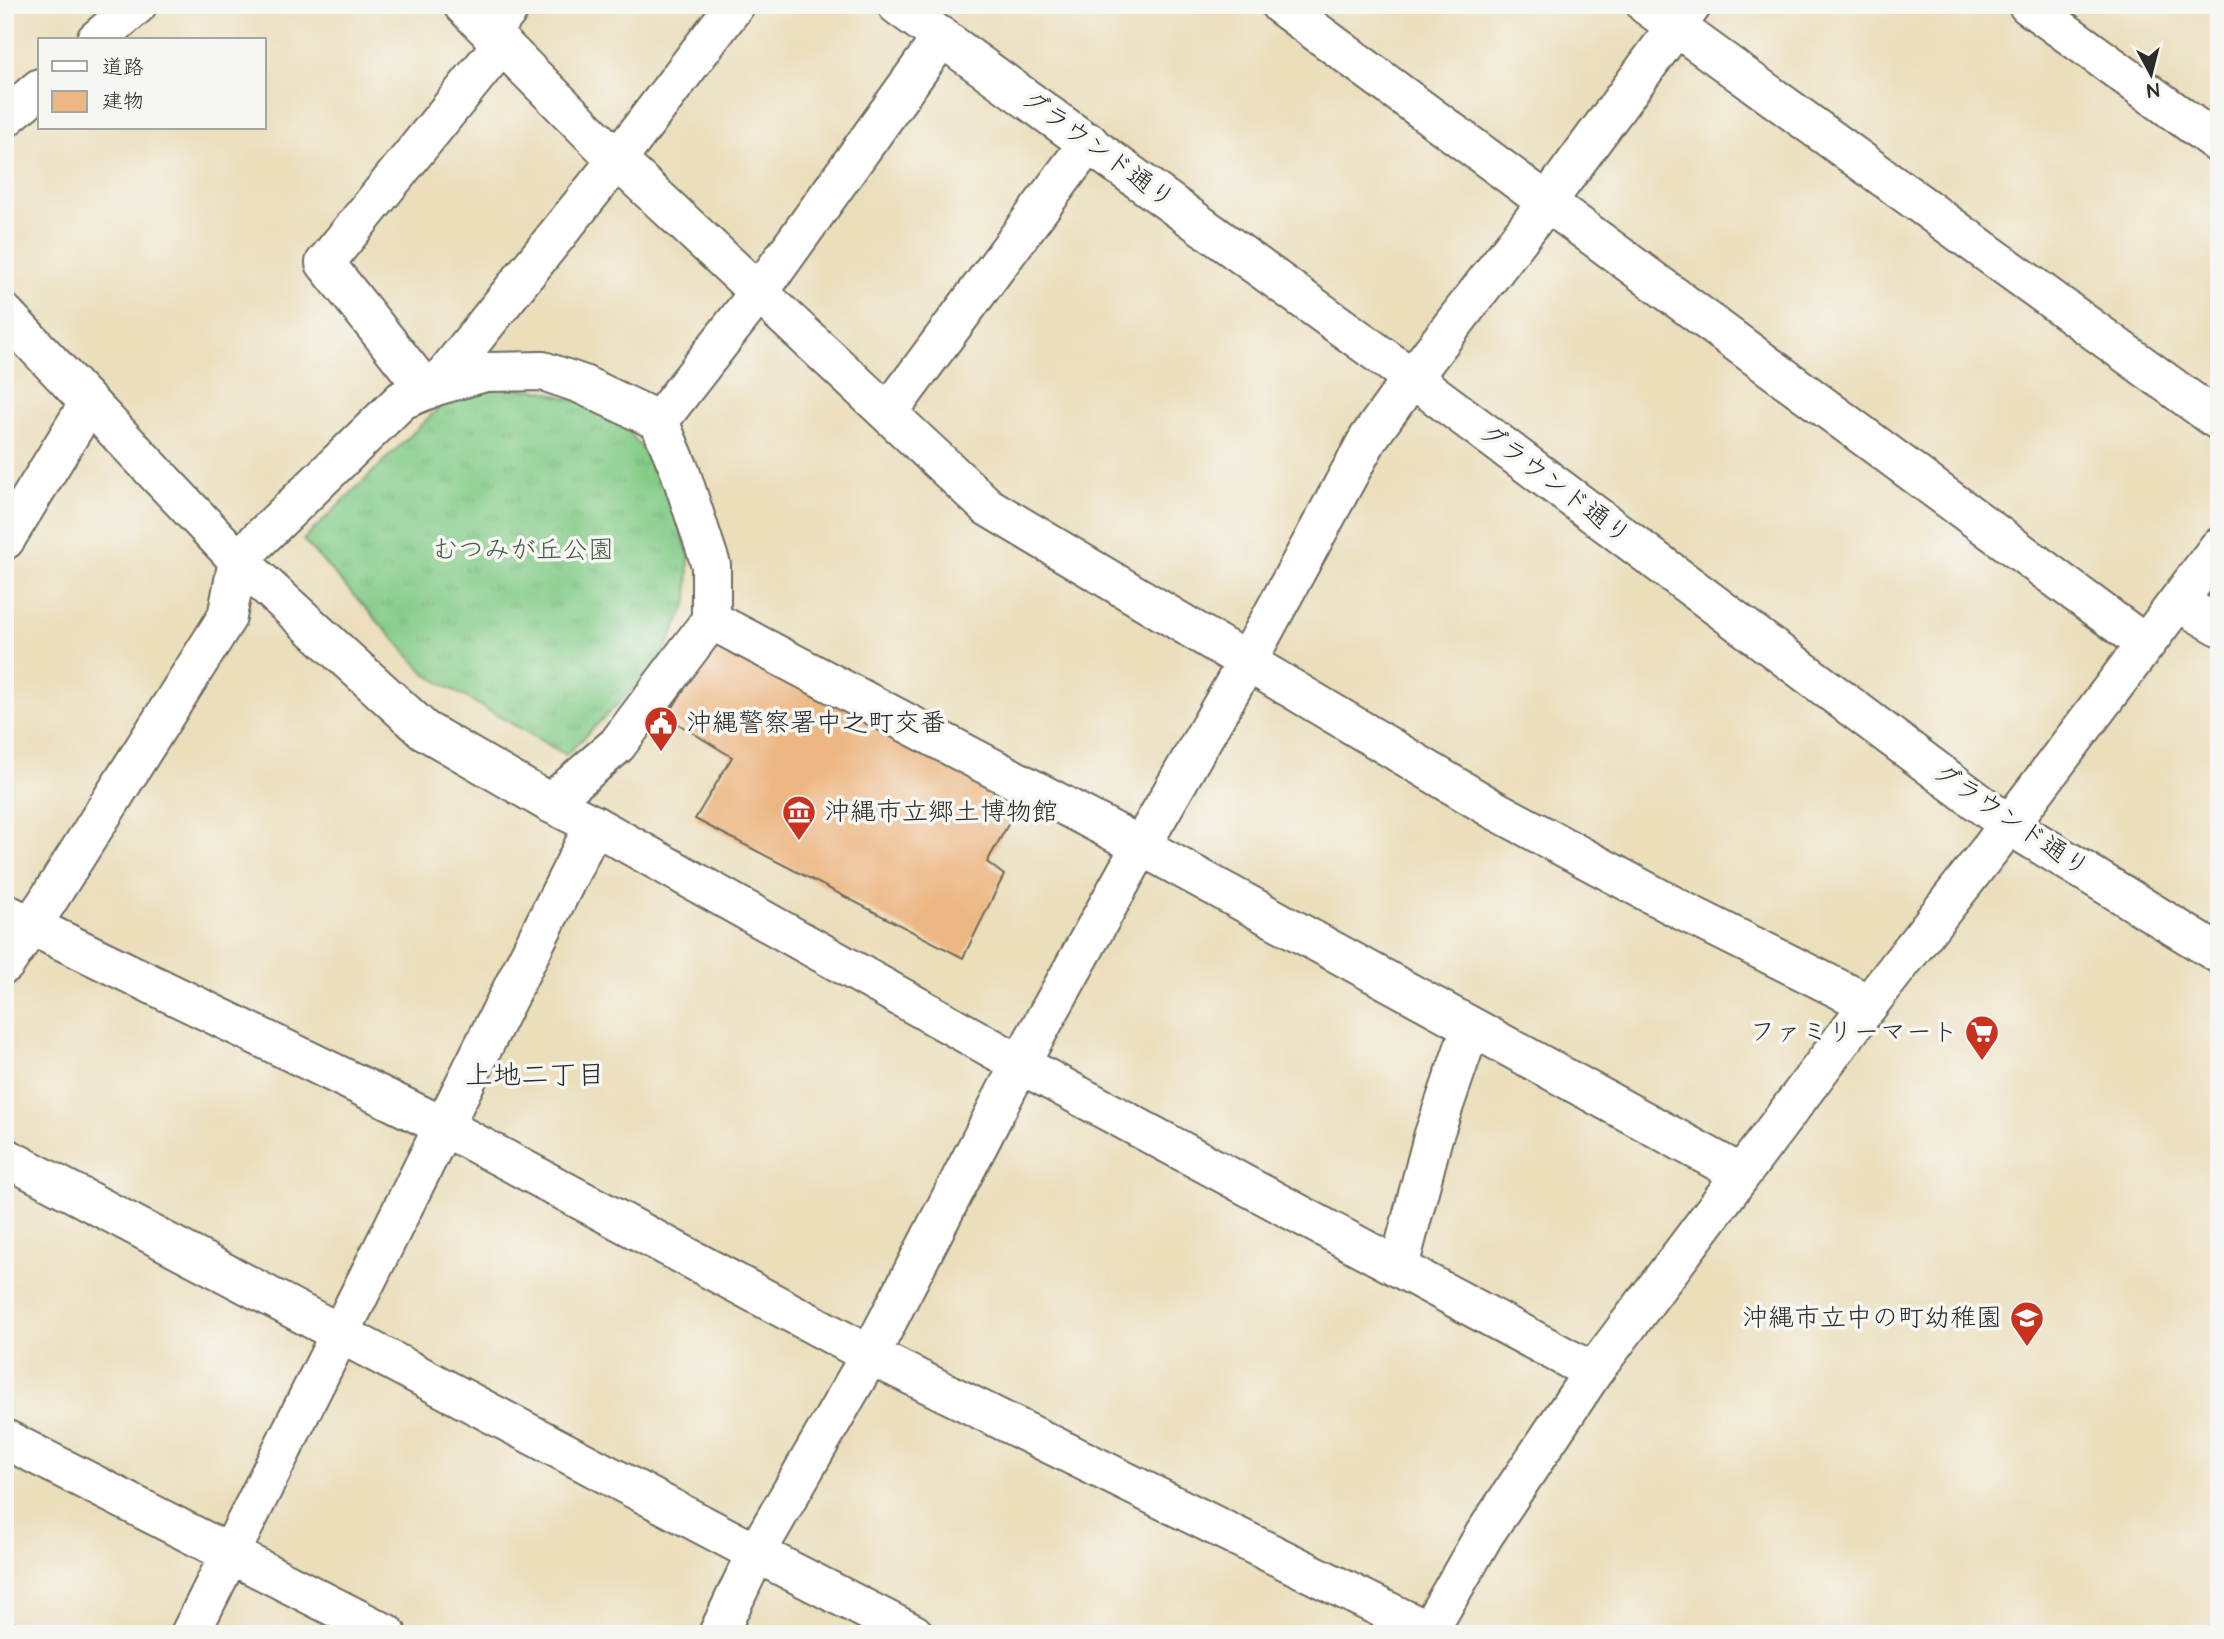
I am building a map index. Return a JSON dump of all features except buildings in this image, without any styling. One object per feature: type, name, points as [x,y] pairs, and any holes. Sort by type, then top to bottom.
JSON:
[{"type":"main road","points":[[98,38],[137,5]]},
{"type":"main road","points":[[463,5],[501,27],[617,160],[760,291],[988,508],[1493,809],[1683,911],[1868,1004]]},
{"type":"main road","points":[[431,388],[617,160],[735,5]]},
{"type":"main road","name":"グラウンド通り","points":[[897,5],[1412,378],[2009,825],[2219,954]]},
{"type":"main road","points":[[1280,5],[2145,644]]},
{"type":"main road","points":[[2028,5],[2219,144]]},
{"type":"main road","points":[[718,1634],[756,1553],[870,1355],[1020,1064],[1247,662],[1368,439],[1547,202],[1671,12],[2219,421]]},
{"type":"main road","points":[[431,388],[325,263],[501,27]]},
{"type":"main road","points":[[659,421],[760,291],[942,37]]},
{"type":"main road","points":[[5,118],[38,90]]},
{"type":"main road","points":[[888,412],[1089,142]]},
{"type":"main road","points":[[5,314],[238,560],[424,730],[1020,1064],[1593,1371]]},
{"type":"main road","points":[[5,964],[18,919],[228,617],[238,560],[402,400],[431,388],[485,372],[542,370],[582,384],[659,421],[680,471],[711,565],[710,620],[617,745],[550,803]]},
{"type":"main road","points":[[5,540],[89,402]]},
{"type":"main road","points":[[18,919],[443,1126],[870,1355],[1427,1632],[1484,1535],[1593,1371],[1868,1004],[2009,825],[2219,547]]},
{"type":"main road","points":[[2178,602],[2219,626]]},
{"type":"main road","points":[[710,620],[1141,846],[1741,1174]]},
{"type":"main road","points":[[190,1634],[594,825]]},
{"type":"main road","points":[[1399,1267],[1433,1137],[1471,1027]]},
{"type":"main road","points":[[5,1157],[914,1634]]},
{"type":"main road","points":[[5,1439],[387,1634]]},
{"type":"green space","name":"むつみが丘公園","points":[[494,386],[543,391],[584,403],[619,419],[662,474],[689,555],[688,601],[660,662],[566,755],[427,675],[303,540],[450,397]]},
{"type":"place","name":"沖縄警察署中之町交番","points":[[661,753]]},
{"type":"place","name":"沖縄市立郷土博物館","points":[[799,842]]},
{"type":"place","name":"ファミリーマート","points":[[1982,1062]]},
{"type":"place","name":"沖縄市立中の町幼稚園","points":[[2027,1348]]},
{"type":"district","name":"上地二丁目","points":[[535,1075]]}]
